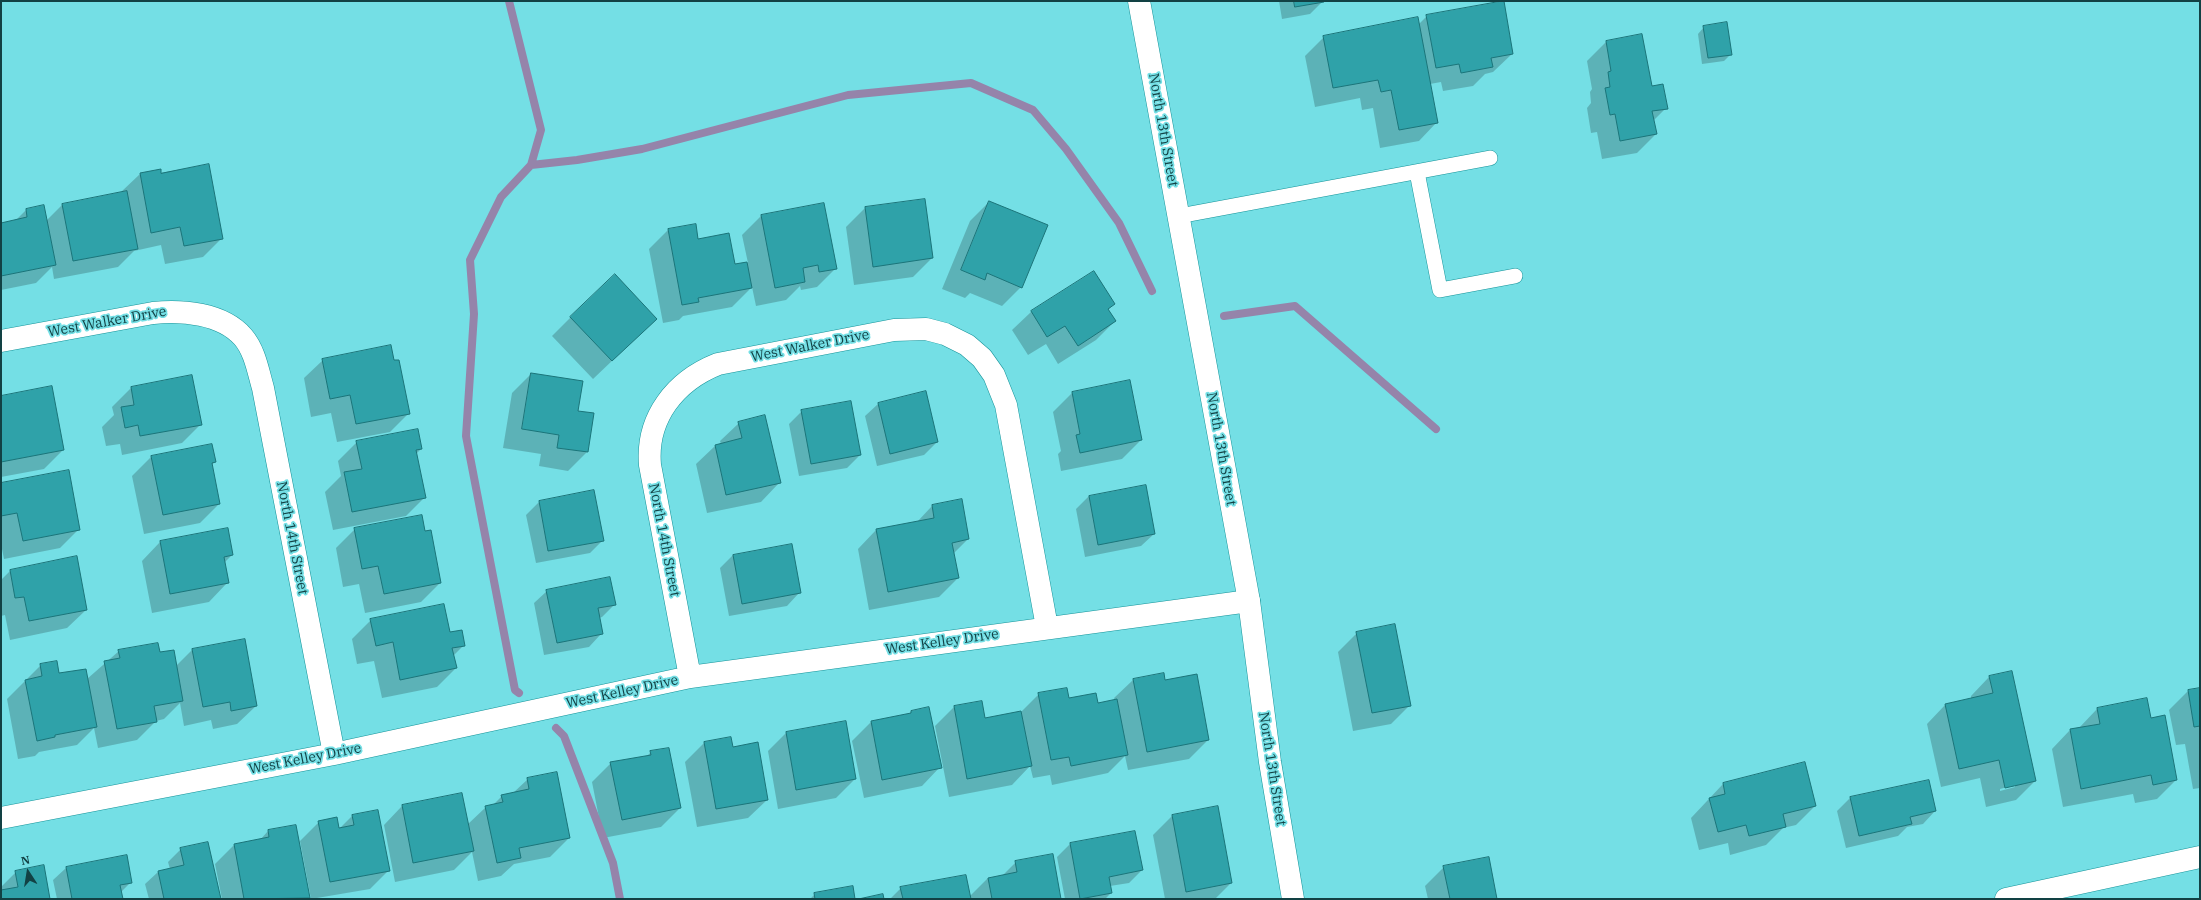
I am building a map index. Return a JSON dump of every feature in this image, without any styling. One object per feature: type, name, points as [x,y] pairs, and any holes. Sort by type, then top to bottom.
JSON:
[{"type":"street","name":"North 13th Street","points":[[1139,1],[1249,601],[1270,762],[1293,899]]},
{"type":"street","name":"West Walker Drive","points":[[1,341],[153,313],[172,311],[188,312],[212,319],[234,328]]},
{"type":"street","name":"North 14th Street","points":[[234,328],[243,338],[253,354],[263,388],[334,754]]},
{"type":"street","name":"West Walker Drive","points":[[666,404],[687,380],[702,370],[744,358],[910,328],[926,329],[945,334],[967,345],[988,365],[1000,388],[1006,405],[1047,627]]},
{"type":"street","name":"North 14th Street","points":[[666,404],[652,434],[649,448],[650,460],[690,678]]},
{"type":"street","name":"West Kelley Drive","points":[[1,818],[334,754],[690,678],[1047,627],[1249,601]]},
{"type":"street","points":[[2006,899],[2200,857]]},
{"type":"lane","points":[[1179,216],[1490,158]]},
{"type":"lane","points":[[1417,172],[1440,290],[1515,276]]},
{"type":"building","points":[[1294,1],[1324,1],[1324,2],[1295,7]]},
{"type":"building","points":[[1504,1],[1513,54],[1491,58],[1493,67],[1461,73],[1459,64],[1436,68],[1426,15]]},
{"type":"building","points":[[1418,17],[1438,123],[1399,130],[1391,90],[1381,92],[1378,80],[1333,88],[1323,36]]},
{"type":"building","points":[[1727,22],[1732,55],[1708,58],[1703,26]]},
{"type":"building","points":[[1642,34],[1652,86],[1663,84],[1668,109],[1652,111],[1657,134],[1620,141],[1615,114],[1610,115],[1605,88],[1610,87],[1608,72],[1611,71],[1606,41]]},
{"type":"building","points":[[209,164],[223,239],[184,246],[180,227],[151,233],[140,173],[161,169],[161,173]]},
{"type":"building","points":[[127,191],[138,249],[73,261],[62,204]]},
{"type":"building","points":[[925,199],[933,258],[873,267],[865,207]]},
{"type":"building","points":[[989,201],[1048,225],[1022,288],[987,273],[985,280],[961,270]]},
{"type":"building","points":[[824,203],[837,269],[819,272],[818,265],[803,268],[805,282],[775,288],[761,215]]},
{"type":"building","points":[[44,205],[56,265],[1,276],[1,223],[27,217],[26,209]]},
{"type":"building","points":[[696,224],[698,239],[729,233],[735,264],[747,262],[752,288],[698,298],[699,302],[682,305],[668,229]]},
{"type":"building","points":[[1094,271],[1115,304],[1108,309],[1116,321],[1078,346],[1065,326],[1047,337],[1031,311]]},
{"type":"building","points":[[615,274],[657,319],[612,361],[570,317]]},
{"type":"building","points":[[391,345],[394,360],[399,360],[410,414],[356,424],[350,395],[330,399],[322,359]]},
{"type":"building","points":[[531,373],[583,381],[578,411],[594,413],[588,452],[557,448],[559,435],[522,429]]},
{"type":"building","points":[[192,375],[202,425],[140,436],[138,425],[125,428],[121,407],[134,405],[131,387]]},
{"type":"building","points":[[1130,380],[1142,440],[1080,453],[1076,435],[1080,434],[1072,392]]},
{"type":"building","points":[[52,386],[64,450],[1,462],[1,396]]},
{"type":"building","points":[[926,391],[938,442],[890,454],[878,403]]},
{"type":"building","points":[[851,401],[861,455],[811,464],[801,410]]},
{"type":"building","points":[[765,415],[781,483],[726,495],[715,445],[742,438],[738,422]]},
{"type":"building","points":[[418,429],[422,449],[416,450],[426,498],[352,512],[344,472],[362,469],[356,441]]},
{"type":"building","points":[[212,444],[216,462],[212,463],[220,504],[163,515],[151,456]]},
{"type":"building","points":[[69,470],[80,530],[23,541],[17,513],[1,516],[1,483]]},
{"type":"building","points":[[1146,485],[1155,534],[1098,545],[1089,496]]},
{"type":"building","points":[[594,490],[604,541],[548,551],[539,501]]},
{"type":"building","points":[[962,499],[969,539],[952,543],[959,578],[888,592],[876,529],[934,518],[932,505]]},
{"type":"building","points":[[422,515],[425,531],[431,530],[441,583],[384,594],[378,566],[362,569],[354,528]]},
{"type":"building","points":[[228,528],[233,555],[224,557],[229,583],[170,594],[160,541]]},
{"type":"building","points":[[792,544],[801,593],[742,604],[733,555]]},
{"type":"building","points":[[77,556],[87,610],[29,621],[24,597],[15,598],[10,570]]},
{"type":"building","points":[[610,577],[616,605],[598,608],[603,634],[557,643],[546,590]]},
{"type":"building","points":[[444,604],[450,632],[462,630],[465,646],[452,648],[457,668],[400,680],[393,642],[376,646],[370,619]]},
{"type":"building","points":[[1395,624],[1411,706],[1372,713],[1356,632]]},
{"type":"building","points":[[245,639],[257,706],[231,711],[230,702],[203,707],[192,649]]},
{"type":"building","points":[[158,643],[160,652],[174,650],[183,701],[154,706],[157,722],[117,729],[104,661],[120,658],[118,650]]},
{"type":"building","points":[[57,661],[59,673],[86,669],[97,727],[55,735],[55,737],[37,741],[25,680],[42,676],[40,664]]},
{"type":"building","points":[[2012,671],[2036,781],[2005,788],[1999,760],[1959,769],[1945,704],[1993,693],[1989,676]]},
{"type":"building","points":[[1164,673],[1165,680],[1197,674],[1209,740],[1147,752],[1133,679]]},
{"type":"building","points":[[1067,688],[1069,698],[1096,693],[1098,703],[1117,699],[1128,755],[1071,766],[1069,757],[1051,760],[1038,693]]},
{"type":"building","points":[[2200,688],[2200,726],[2194,727],[2188,690]]},
{"type":"building","points":[[2147,698],[2151,718],[2165,715],[2177,780],[2153,785],[2151,775],[2081,789],[2070,729],[2100,724],[2097,708]]},
{"type":"building","points":[[982,701],[985,718],[1021,711],[1032,766],[967,779],[954,706]]},
{"type":"building","points":[[929,707],[942,768],[882,780],[871,721],[911,713],[911,711]]},
{"type":"building","points":[[846,721],[856,779],[796,790],[786,732]]},
{"type":"building","points":[[731,737],[733,747],[758,742],[768,800],[716,809],[704,742]]},
{"type":"building","points":[[669,748],[681,808],[622,820],[610,762],[651,755],[650,751]]},
{"type":"building","points":[[1805,762],[1816,806],[1783,814],[1786,827],[1749,836],[1746,825],[1718,832],[1709,798],[1725,794],[1723,783]]},
{"type":"building","points":[[557,772],[570,838],[519,848],[521,858],[497,863],[485,806],[503,802],[501,795],[529,789],[527,778]]},
{"type":"building","points":[[1929,780],[1936,811],[1910,817],[1912,824],[1859,836],[1850,797]]},
{"type":"building","points":[[462,793],[474,851],[413,863],[402,805]]},
{"type":"building","points":[[1218,806],[1232,883],[1186,892],[1172,815]]},
{"type":"building","points":[[378,810],[390,871],[330,882],[318,821],[337,817],[339,828],[354,825],[352,815]]},
{"type":"building","points":[[296,825],[310,898],[244,899],[234,844],[269,837],[268,830]]},
{"type":"building","points":[[1135,831],[1143,870],[1109,877],[1112,893],[1080,899],[1070,843]]},
{"type":"building","points":[[208,842],[221,899],[164,899],[158,871],[184,865],[180,848]]},
{"type":"building","points":[[1053,854],[1061,899],[992,899],[988,878],[1017,872],[1015,861]]},
{"type":"building","points":[[127,855],[132,883],[120,885],[123,899],[72,899],[66,867]]},
{"type":"building","points":[[1489,857],[1497,899],[1450,899],[1443,866]]},
{"type":"building","points":[[44,865],[50,899],[1,899],[1,890],[18,887],[15,871]]},
{"type":"building","points":[[966,875],[971,899],[903,899],[900,887]]},
{"type":"building","points":[[853,886],[855,899],[815,899],[814,893]]},
{"type":"building","points":[[883,894],[884,899],[859,899]]},
{"type":"waterway","points":[[509,1],[541,130],[531,165],[501,197],[470,260],[474,314],[466,436],[515,690],[519,693]]},
{"type":"waterway","points":[[531,165],[577,160],[642,149],[848,95],[971,83],[1033,110],[1066,149],[1119,223],[1152,291]]},
{"type":"waterway","points":[[1224,316],[1295,306],[1436,429]]},
{"type":"waterway","points":[[556,728],[564,736],[613,863],[620,899]]}]
